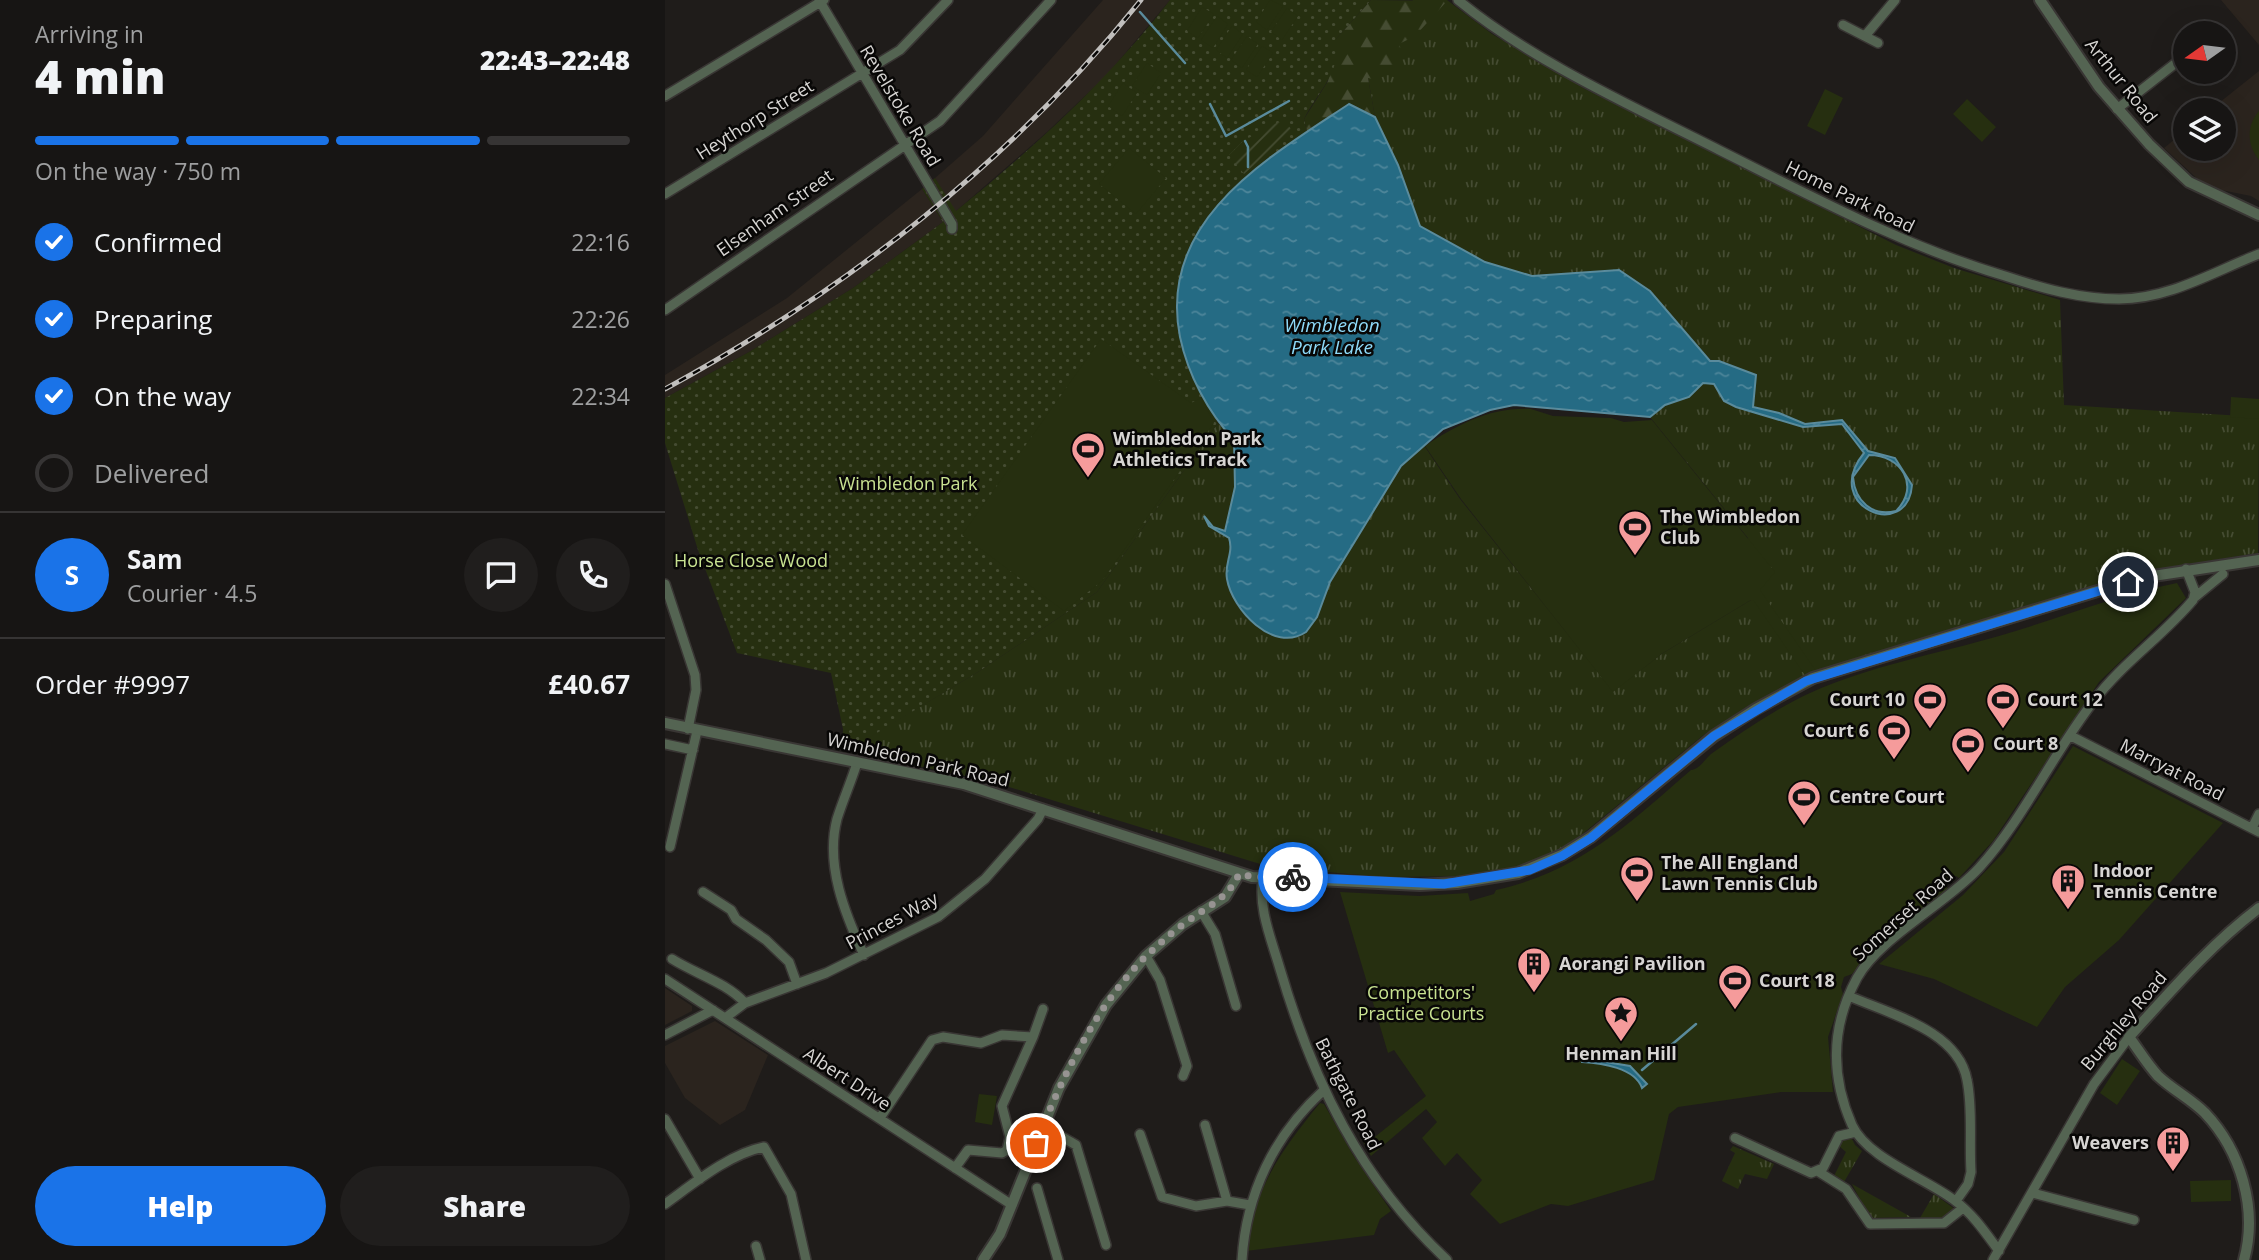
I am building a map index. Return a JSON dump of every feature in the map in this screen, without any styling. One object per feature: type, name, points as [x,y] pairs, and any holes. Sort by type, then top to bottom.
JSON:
[{"type":"street","name":"Heythorp Street","points":[[665,194],[900,50],[948,0]]},
{"type":"street","name":"Elsenham Street","points":[[665,310],[904,143],[940,121],[1051,0]]},
{"type":"street","name":"Home Park Road","points":[[1458,0],[1532,50],[1675,128],[1869,226],[1993,273],[2061,292],[2117,299],[2139,298],[2181,287],[2259,254]]},
{"type":"street","points":[[1865,36],[1895,0]]},
{"type":"street","name":"Revelstoke Road","points":[[821,1],[861,73],[944,209],[952,229]]},
{"type":"street","points":[[665,96],[821,1]]},
{"type":"street","name":"Arthur Road","points":[[2046,2],[2078,60],[2117,109],[2189,181],[2259,215]]},
{"type":"street","points":[[1843,25],[1878,43]]},
{"type":"street","points":[[2117,109],[2173,65]]},
{"type":"street","name":"Wimbledon Park Road","points":[[665,723],[964,784],[1239,874],[1444,884],[1530,870],[1562,856],[1591,838],[1714,736],[1806,681],[2140,578],[2259,560]]},
{"type":"street","points":[[2186,569],[2196,597]]},
{"type":"street","name":"Somerset Road","points":[[1999,1251],[1977,1221],[1959,1205],[1869,1147],[1856,1132],[1842,1097],[1835,1053],[1837,1029],[1859,975],[1872,960],[1978,869],[2016,819],[2113,677],[2223,574]]},
{"type":"street","points":[[665,584],[695,675],[693,750],[670,847]]},
{"type":"street","name":"Marryat Road","points":[[2071,736],[2256,830]]},
{"type":"street","points":[[665,744],[693,750]]},
{"type":"street","points":[[857,763],[837,820],[834,858],[841,897],[865,955]]},
{"type":"street","name":"Princes Way","points":[[725,1018],[745,1003],[865,955],[938,917],[971,893],[1030,828],[1043,808]]},
{"type":"street","points":[[2256,830],[2259,814]]},
{"type":"street","points":[[984,1260],[1000,1234],[1043,1126],[1085,1039],[1123,982],[1146,956],[1201,911],[1225,897],[1239,874]]},
{"type":"street","name":"Bathgate Road","points":[[1263,877],[1260,898],[1271,939],[1303,1044],[1324,1090],[1389,1198],[1447,1260]]},
{"type":"street","points":[[703,892],[731,910],[736,919],[766,940],[789,962],[797,984]]},
{"type":"street","name":"Burghley Road","points":[[1999,1251],[2094,1084],[2129,1037],[2218,943],[2259,908]]},
{"type":"street","points":[[1201,911],[1215,934],[1236,1006]]},
{"type":"street","points":[[1146,956],[1160,980],[1187,1066],[1183,1076]]},
{"type":"street","points":[[672,959],[699,976],[718,983],[745,1003]]},
{"type":"street","name":"Albert Drive","points":[[665,979],[1012,1205]]},
{"type":"street","points":[[1735,1138],[1804,1172],[1819,1172],[1846,1189],[1863,1219],[1872,1225],[1944,1223],[1951,1220],[1971,1172],[1968,1081],[1958,1054],[1938,1036],[1849,996]]},
{"type":"street","points":[[955,1168],[968,1150],[1002,1153],[1007,1150],[1010,1137],[1002,1106],[1043,1009]]},
{"type":"street","points":[[665,1035],[713,1010]]},
{"type":"street","points":[[880,1118],[932,1040],[943,1037],[981,1043],[1002,1035],[1033,1037]]},
{"type":"street","points":[[2129,1037],[2161,1078],[2206,1114],[2230,1147],[2242,1174],[2247,1198],[2249,1227],[2244,1260]]},
{"type":"street","points":[[1242,1260],[1250,1205],[1274,1151],[1324,1090]]},
{"type":"street","points":[[665,1119],[701,1179]]},
{"type":"street","points":[[1205,1125],[1227,1201]]},
{"type":"street","points":[[1043,1126],[1076,1145],[1106,1245]]},
{"type":"street","points":[[1819,1172],[1839,1136],[1856,1132]]},
{"type":"street","points":[[1140,1134],[1162,1198],[1196,1206],[1227,1201],[1250,1205]]},
{"type":"street","points":[[665,1204],[701,1179],[753,1149],[764,1147],[791,1195],[806,1260]]},
{"type":"street","points":[[1037,1188],[1058,1260]]},
{"type":"street","points":[[2033,1193],[2134,1220]]},
{"type":"street","points":[[756,1246],[760,1260]]},
{"type":"street","points":[[1993,1260],[1999,1251]]},
{"type":"shaded area","points":[[1103,0],[1170,0],[1106,76],[1047,132],[955,212],[935,178],[983,136]]},
{"type":"shaded area","points":[[2221,0],[2259,0],[2259,45]]},
{"type":"shaded area","points":[[2259,71],[2259,201],[2251,196],[2206,187],[2178,161],[2236,161],[2236,98],[2225,98]]},
{"type":"shaded area","points":[[2173,141],[2173,156],[2164,148]]},
{"type":"shaded area","points":[[922,189],[943,222],[853,288],[749,352],[665,398],[665,375],[787,298]]},
{"type":"shaded area","points":[[665,988],[692,1006],[692,1011],[665,1025]]},
{"type":"shaded area","points":[[715,1021],[768,1055],[745,1110],[720,1125],[685,1098],[665,1063],[665,1046]]},
{"type":"green space","name":"Wimbledon Park","points":[[1170,0],[1371,0],[1336,39],[1337,51],[1328,81],[1304,119],[1307,132],[1225,199],[1204,224],[1188,251],[1179,282],[1178,317],[1188,365],[1218,423],[1097,592],[978,672],[857,745],[857,753],[850,749],[842,750],[843,729],[831,673],[737,653],[698,550],[665,443],[665,398],[749,352],[853,288],[943,222],[922,189],[935,178],[956,211],[1014,163],[1069,112],[1121,58]]},
{"type":"green space","points":[[1270,0],[1283,6],[1267,30],[1256,22]]},
{"type":"green space","points":[[1371,0],[1447,1],[1415,36],[1399,44],[1403,54],[1399,66],[1388,66],[1377,80],[1368,78],[1375,117],[1349,104],[1307,132],[1304,119],[1328,81],[1336,39]]},
{"type":"green space","points":[[1413,0],[1447,0],[1492,34],[1585,89],[1896,245],[1954,268],[2060,300],[2064,405],[2259,417],[2258,553],[2149,570],[1805,675],[1746,707],[1701,737],[1564,849],[1518,867],[1472,876],[1385,877],[1270,867],[993,782],[857,753],[856,745],[978,672],[1097,592],[1218,423],[1234,439],[1235,487],[1225,531],[1213,527],[1204,516],[1216,531],[1229,538],[1233,550],[1227,563],[1260,629],[1284,637],[1317,617],[1330,582],[1401,466],[1423,444],[1460,499],[1613,691],[1663,653],[1751,600],[1748,538],[1650,417],[1665,405],[1689,397],[1703,383],[1715,384],[1720,391],[1714,363],[1619,270],[1532,276],[1485,262],[1419,226],[1398,165],[1375,117],[1368,78]]},
{"type":"green space","points":[[1202,7],[1214,14],[1198,38],[1187,31]]},
{"type":"green space","points":[[1287,8],[1298,16],[1282,40],[1271,32]]},
{"type":"green space","points":[[1217,16],[1228,24],[1213,48],[1201,40]]},
{"type":"green space","points":[[1232,26],[1243,34],[1227,58],[1216,50]]},
{"type":"green space","points":[[1247,36],[1258,44],[1242,68],[1231,60]]},
{"type":"green space","points":[[1262,46],[1273,53],[1257,77],[1246,70]]},
{"type":"green space","points":[[1147,63],[1161,73],[1147,95],[1132,86]]},
{"type":"green space","points":[[1123,83],[1137,93],[1122,116],[1108,106]]},
{"type":"green space","points":[[1825,89],[1843,98],[1825,135],[1807,126]]},
{"type":"green space","points":[[1967,99],[1996,127],[1982,142],[1953,114]]},
{"type":"green space","points":[[2259,111],[2259,160],[2250,142],[2250,129]]},
{"type":"green space","points":[[1278,122],[1287,124],[1292,130],[1289,135],[1244,174],[1229,155],[1243,141]]},
{"type":"green space","points":[[1129,148],[1166,178],[1136,214],[1099,184]]},
{"type":"green space","name":"Wimbledon Park Athletics Track","points":[[1101,339],[1191,403],[1201,398],[1214,423],[1102,581],[1064,611],[962,535]]},
{"type":"green space","points":[[2231,397],[2259,399],[2259,419],[2230,417]]},
{"type":"green space","name":"The Wimbledon Club","points":[[1531,409],[1553,416],[1611,418],[1624,422],[1652,420],[1775,572],[1760,590],[1816,671],[1805,675],[1751,600],[1663,653],[1613,692],[1461,499],[1425,446],[1449,431],[1488,414]]},
{"type":"green space","name":"The All England Lawn Tennis Club","points":[[2177,583],[2186,598],[2099,682],[1993,841],[1959,878],[1956,876],[1946,885],[1948,889],[1877,945],[1852,974],[1844,977],[1841,987],[1843,994],[1828,1037],[1833,1092],[1781,1092],[1678,1107],[1669,1114],[1654,1180],[1568,1206],[1551,1204],[1500,1224],[1470,1194],[1482,1180],[1457,1153],[1445,1166],[1422,1138],[1437,1122],[1426,1109],[1371,1156],[1361,1138],[1371,1140],[1426,1096],[1394,1050],[1388,1053],[1340,892],[1419,896],[1468,893],[1470,901],[1494,894],[1496,890],[1552,871],[1601,844],[1711,754],[1771,714],[1810,693],[1880,668]]},
{"type":"green space","points":[[2073,746],[2223,823],[2119,940],[2065,987],[2037,1027],[1934,979],[1879,964],[1963,895],[2004,852]]},
{"type":"green space","points":[[2122,1059],[2140,1071],[2117,1105],[2100,1093]]},
{"type":"green space","points":[[979,1094],[997,1096],[992,1125],[975,1122]]},
{"type":"green space","points":[[1320,1103],[1324,1104],[1353,1155],[1391,1211],[1380,1219],[1374,1235],[1246,1251],[1256,1208],[1271,1171]]},
{"type":"green space","points":[[1851,1137],[1862,1151],[1844,1182],[1834,1176],[1846,1152],[1839,1146],[1841,1141]]},
{"type":"green space","points":[[1733,1146],[1774,1164],[1767,1179],[1745,1174],[1738,1189],[1722,1181],[1735,1153],[1730,1150]]},
{"type":"green space","points":[[2231,1180],[2231,1201],[2191,1202],[2190,1181]]},
{"type":"green space","points":[[1852,1184],[1911,1217],[1870,1218]]},
{"type":"green space","points":[[1934,1194],[1956,1210],[1946,1218],[1920,1218]]},
{"type":"water","name":"Wimbledon Park Lake","points":[[1349,104],[1375,117],[1398,165],[1420,226],[1485,262],[1532,276],[1619,270],[1650,291],[1710,361],[1719,361],[1756,375],[1753,407],[1779,413],[1805,424],[1842,420],[1868,451],[1895,458],[1912,485],[1907,502],[1897,512],[1883,514],[1870,511],[1859,502],[1852,489],[1853,472],[1864,453],[1842,424],[1803,427],[1736,407],[1724,401],[1714,384],[1703,383],[1689,397],[1665,405],[1650,417],[1514,405],[1490,410],[1443,429],[1401,466],[1330,582],[1317,617],[1306,632],[1293,637],[1268,633],[1245,615],[1230,591],[1227,579],[1229,538],[1209,526],[1204,516],[1213,527],[1225,531],[1235,487],[1234,440],[1208,405],[1188,365],[1180,337],[1177,296],[1185,259],[1201,227],[1225,198],[1253,171]],"holes":[[[1869,455],[1890,460],[1904,474],[1907,492],[1896,511],[1879,512],[1872,509],[1857,493],[1853,477]]]},
{"type":"water","points":[[1581,1058],[1630,1066],[1647,1084],[1642,1088],[1638,1081],[1625,1071],[1608,1065],[1582,1062]]},
{"type":"waterway","points":[[1140,12],[1185,63]]},
{"type":"waterway","points":[[1210,104],[1226,136],[1289,101]]},
{"type":"waterway","points":[[1245,141],[1248,147],[1248,167]]},
{"type":"waterway","points":[[1642,1070],[1696,1024]]},
{"type":"railway","points":[[665,389],[797,310],[922,218],[1038,115],[1091,59],[1141,0]]},
{"type":"way so far","points":[[1036,1143],[1059,1088],[1085,1039],[1123,982],[1146,956],[1183,924],[1225,897],[1239,874],[1249,877],[1293,877]]},
{"type":"place","name":"Wimbledon Park Athletics Track","points":[[1088,479]]},
{"type":"place","name":"The Wimbledon Club","points":[[1635,557]]},
{"type":"place","name":"Court 10","points":[[1930,730]]},
{"type":"place","name":"Court 12","points":[[2003,730]]},
{"type":"place","name":"Court 6","points":[[1894,761]]},
{"type":"place","name":"Court 8","points":[[1968,774]]},
{"type":"place","name":"Centre Court","points":[[1804,827]]},
{"type":"place","name":"The All England Lawn Tennis Club","points":[[1637,903]]},
{"type":"place","name":"Indoor Tennis Centre","points":[[2068,911]]},
{"type":"place","name":"Aorangi Pavilion","points":[[1534,994]]},
{"type":"place","name":"Court 18","points":[[1735,1011]]},
{"type":"place","name":"Henman Hill","points":[[1621,1043]]},
{"type":"place","name":"Weavers","points":[[2173,1173]]},
{"type":"route","points":[[1293,877],[1420,885],[1457,883],[1530,870],[1562,856],[1591,838],[1714,736],[1806,681],[2128,582]]},
{"type":"park label","name":"Horse Close Wood","points":[[751,561]]},
{"type":"park label","name":"Competitors' Practice Courts","points":[[1421,1003]]}]
